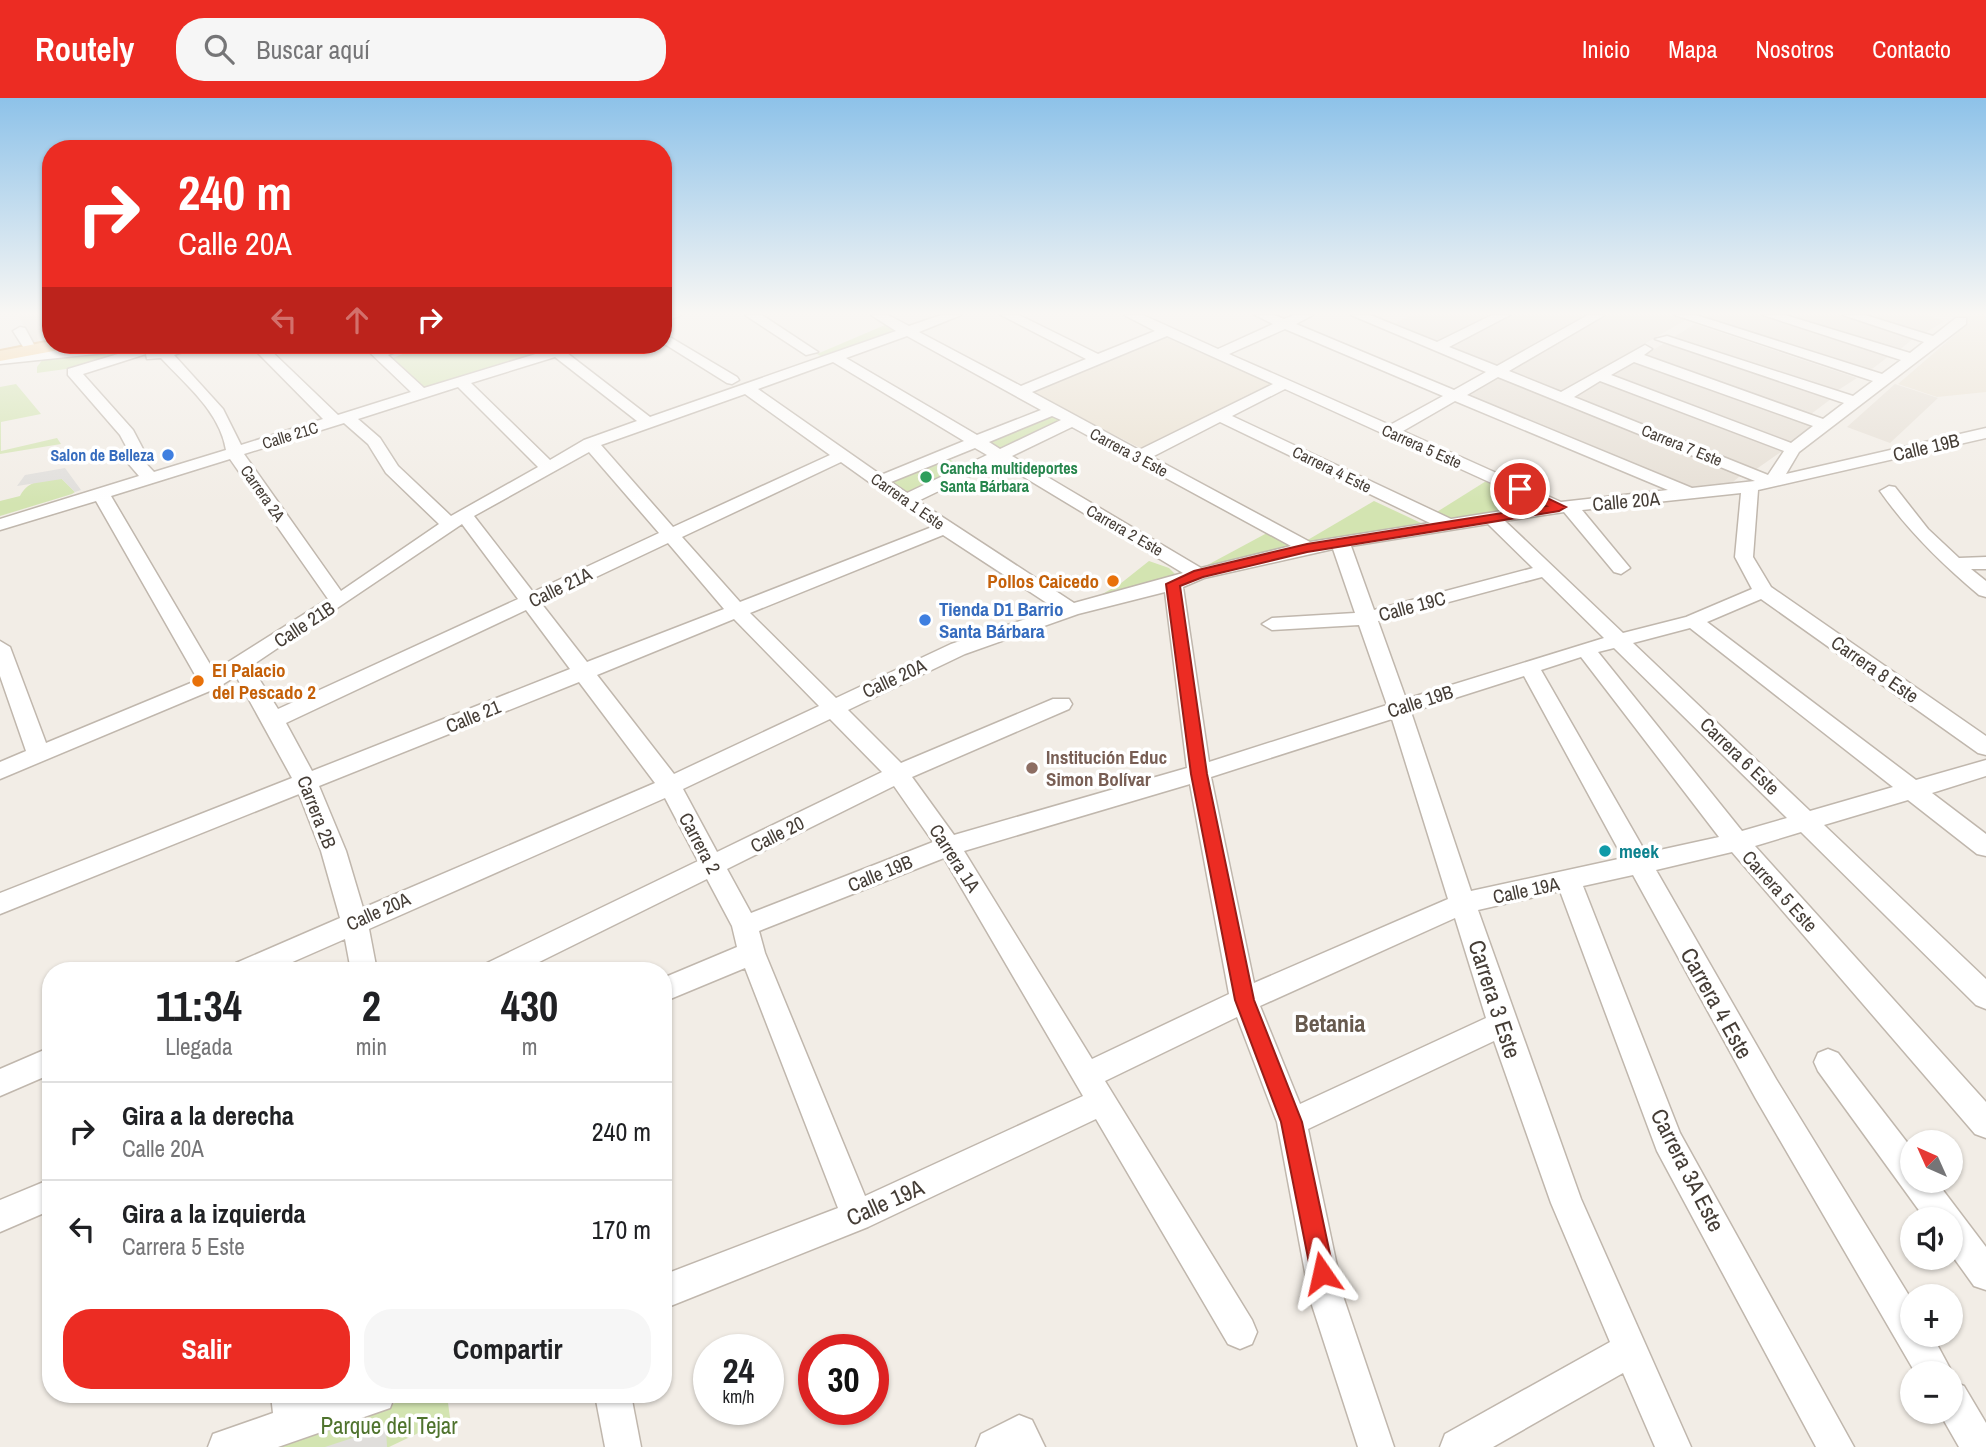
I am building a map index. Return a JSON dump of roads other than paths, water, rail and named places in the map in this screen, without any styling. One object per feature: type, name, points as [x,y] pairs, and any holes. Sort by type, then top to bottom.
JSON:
[{"type":"street","points":[[80,378],[127,433],[135,449],[129,455],[150,478]]},
{"type":"street","name":"Carrera 2A","points":[[187,378],[226,424],[234,438],[234,452],[339,601]]},
{"type":"street","name":"Carrera 2","points":[[289,378],[325,414],[341,419],[374,441],[392,469],[457,520],[532,601],[670,786],[745,926],[752,953],[857,1216]]},
{"type":"street","points":[[404,378],[421,394]]},
{"type":"street","name":"Calle 21C","points":[[0,525],[474,378]]},
{"type":"street","points":[[590,378],[643,418]]},
{"type":"street","name":"Carrera 1 Este","points":[[729,378],[945,528],[1071,610]]},
{"type":"street","name":"Calle 21B","points":[[590,443],[755,378]]},
{"type":"street","name":"Calle 21B","points":[[0,771],[210,683],[339,601],[457,520],[590,443],[643,418],[765,378]]},
{"type":"street","name":"Carrera 2 Este","points":[[869,378],[1198,574]]},
{"type":"street","name":"Carrera 3 Este","points":[[994,378],[1307,548]]},
{"type":"street","points":[[1020,392],[1054,378]]},
{"type":"street","name":"Carrera 5 Este","points":[[1270,378],[1564,507],[1621,568]]},
{"type":"street","points":[[1412,378],[1694,495]]},
{"type":"street","points":[[1391,432],[1486,378]]},
{"type":"street","name":"Carrera 7 Este","points":[[1515,378],[1772,482]]},
{"type":"street","points":[[1563,397],[1596,378]]},
{"type":"street","points":[[1604,378],[1793,449]]},
{"type":"street","points":[[1694,378],[1826,425]]},
{"type":"street","points":[[1783,378],[1858,402]]},
{"type":"street","points":[[1772,482],[1793,449],[1858,402],[1882,379],[1879,378]]},
{"type":"street","points":[[461,382],[547,466]]},
{"type":"street","points":[[1139,457],[1284,384]]},
{"type":"street","points":[[880,481],[1053,410]]},
{"type":"street","name":"Carrera 4 Este","points":[[1220,416],[1445,523]]},
{"type":"street","points":[[906,500],[1072,421]]},
{"type":"street","name":"Calle 19B","points":[[1750,487],[1986,433]]},
{"type":"street","name":"Carrera 1A","points":[[590,443],[737,611],[898,774],[949,846],[1240,1332]]},
{"type":"street","name":"Calle 21A","points":[[276,719],[843,455]]},
{"type":"street","points":[[1750,487],[1744,556],[1763,591]]},
{"type":"street","name":"Calle 20A","points":[[264,962],[670,786],[958,649],[1071,610],[1173,584],[1198,574],[1340,542],[1445,523],[1564,507],[1750,487]]},
{"type":"street","points":[[1889,491],[1911,524],[1986,592]]},
{"type":"street","points":[[101,494],[210,683]]},
{"type":"street","name":"Carrera 6 Este","points":[[1492,517],[1623,641],[1986,997]]},
{"type":"street","name":"Calle 21","points":[[0,904],[945,528]]},
{"type":"street","name":"Carrera 3 Este","points":[[1340,542],[1399,708],[1503,1024],[1567,1203],[1672,1447]]},
{"type":"street","points":[[1952,564],[1986,563]]},
{"type":"street","name":"Calle 19C","points":[[1272,624],[1367,618],[1548,570]]},
{"type":"street","points":[[1173,584],[1199,774],[1244,1000],[1292,1122],[1327,1299],[1376,1447]]},
{"type":"street","name":"Calle 19B","points":[[745,926],[949,846],[1199,774],[1585,649],[1693,621],[1763,591]]},
{"type":"street","name":"Carrera 8 Este","points":[[1763,591],[1986,747]]},
{"type":"street","points":[[1693,621],[1986,847]]},
{"type":"street","points":[[0,647],[39,755]]},
{"type":"street","name":"Carrera 5 Este","points":[[1585,649],[1737,842],[1986,1124]]},
{"type":"street","name":"Carrera 2B","points":[[240,665],[276,719],[307,782],[356,920],[363,962]]},
{"type":"street","name":"Carrera 4 Este","points":[[1528,667],[1766,1089],[1900,1313]]},
{"type":"street","name":"Calle 20","points":[[517,962],[898,774],[1061,704]]},
{"type":"street","name":"Calle 19A","points":[[672,1288],[857,1216],[1095,1088],[1244,1000],[1464,903],[1737,842],[1986,768]]},
{"type":"street","name":"Carrera 3A Este","points":[[1568,880],[1668,1140],[1836,1447]]},
{"type":"street","points":[[672,986],[752,953]]},
{"type":"street","points":[[1292,1122],[1503,1024]]},
{"type":"street","points":[[1828,1062],[1900,1158]]},
{"type":"street","points":[[0,1083],[42,1064]]},
{"type":"street","points":[[0,1216],[42,1198]]},
{"type":"street","points":[[1963,1243],[1986,1273]]},
{"type":"street","points":[[1458,1447],[1631,1349]]},
{"type":"street","points":[[226,1447],[290,1410],[331,1403]]},
{"type":"street","points":[[615,1403],[623,1447]]},
{"type":"street","points":[[1963,1419],[1980,1447]]},
{"type":"place","name":"Salon de Belleza","points":[[168,455]]},
{"type":"place","name":"Cancha multideportes Santa Bárbara","points":[[926,477]]},
{"type":"place","name":"Pollos Caicedo","points":[[1113,581]]},
{"type":"place","name":"Tienda D1 Barrio Santa Bárbara","points":[[925,620]]},
{"type":"place","name":"El Palacio del Pescado 2","points":[[198,681]]},
{"type":"place","name":"Institución Educ Simon Bolívar","points":[[1032,768]]},
{"type":"place","name":"meek","points":[[1605,851]]},
{"type":"district","name":"Betania","points":[[1330,1023]]},
{"type":"park label","name":"Parque del Tejar","points":[[389,1425]]}]
